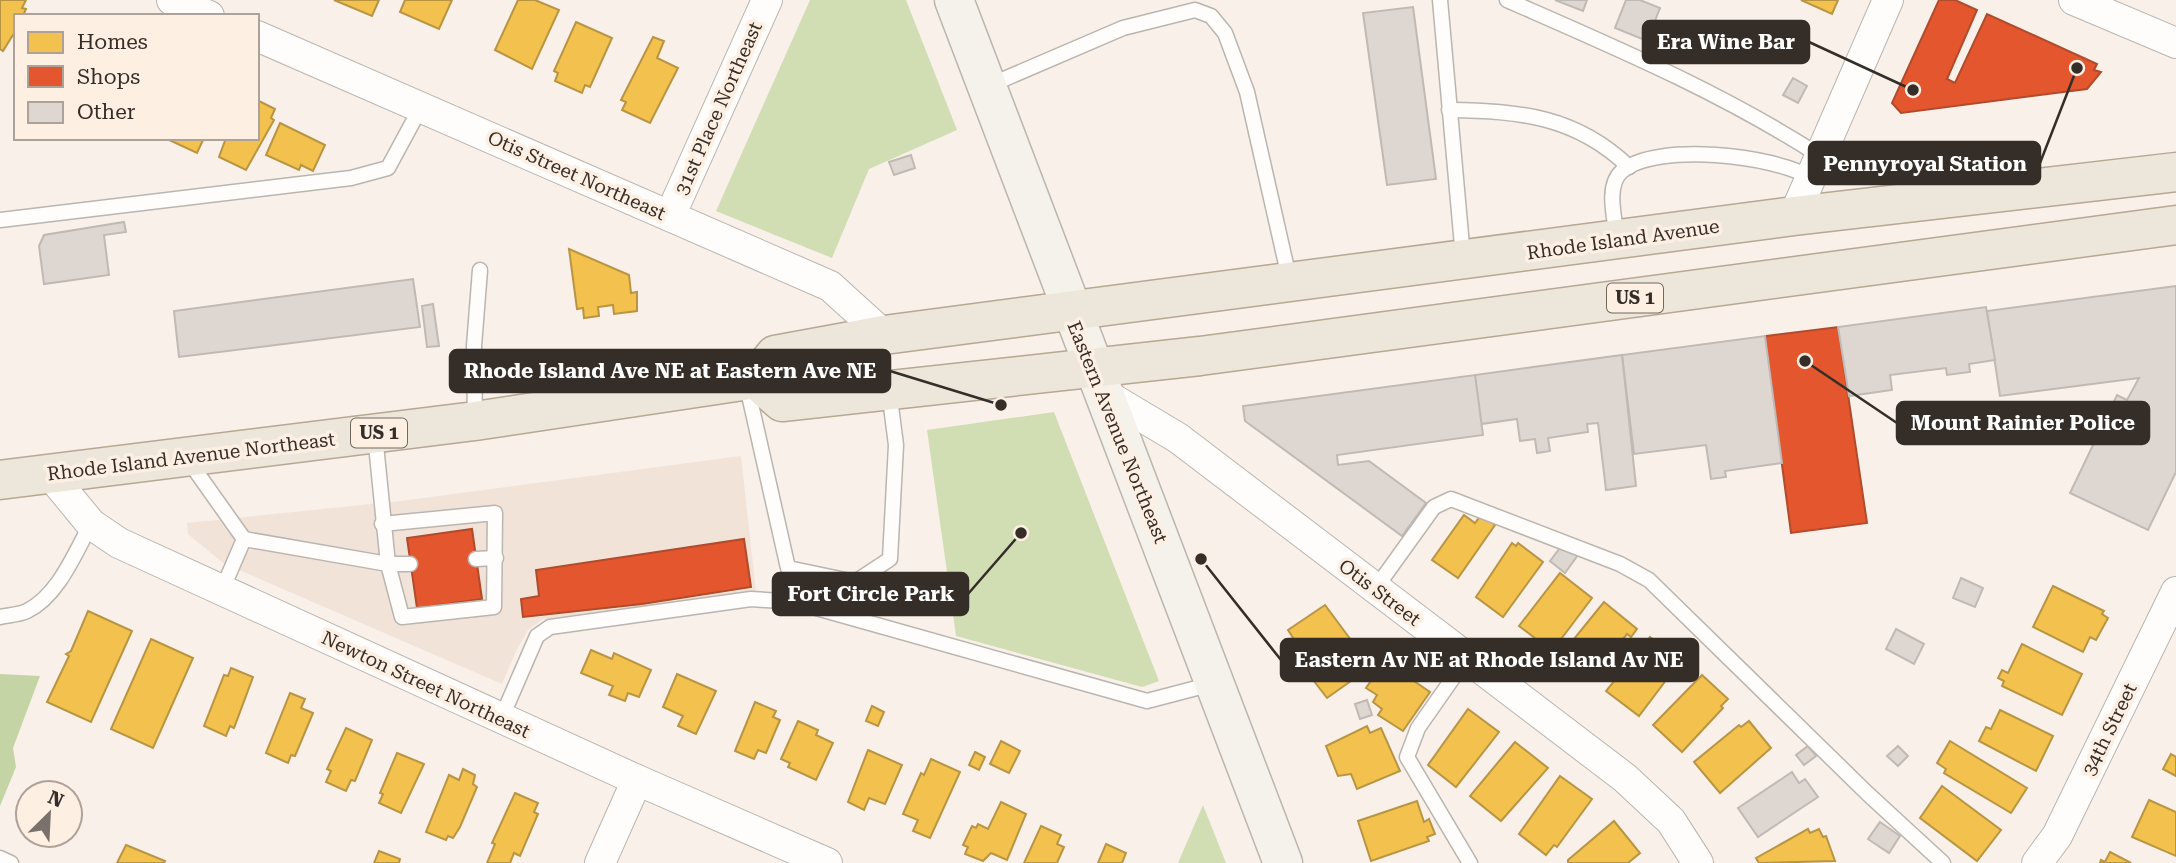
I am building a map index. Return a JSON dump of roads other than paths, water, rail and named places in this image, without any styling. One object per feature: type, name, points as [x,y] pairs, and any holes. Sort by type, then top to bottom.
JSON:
[{"type":"main road","name":"Eastern Avenue Northeast","points":[[954,0],[1070,311],[1216,683],[1283,863]]},
{"type":"main road","name":"Rhode Island Avenue","points":[[1070,311],[1794,216],[2176,172]]},
{"type":"main road","name":"US 1","points":[[751,379],[782,402],[889,390],[1099,380],[1214,354],[2176,225]]},
{"type":"main road","points":[[751,379],[775,355],[884,335],[1070,311]]},
{"type":"main road","name":"Rhode Island Avenue Northeast","points":[[0,480],[475,421],[751,379]]},
{"type":"street","points":[[173,0],[204,14]]},
{"type":"street","name":"31st Place Northeast","points":[[670,216],[767,0]]},
{"type":"street","points":[[1794,216],[1888,0]]},
{"type":"street","points":[[2074,0],[2176,43]]},
{"type":"street","name":"Otis Street Northeast","points":[[259,37],[830,286],[884,335]]},
{"type":"street","name":"Otis Street","points":[[1099,380],[1625,778],[1671,821],[1699,863]]},
{"type":"street","name":"Newton Street Northeast","points":[[49,473],[91,524],[119,543],[501,719],[827,863]]},
{"type":"street","name":"34th Street","points":[[2037,863],[2057,836],[2176,592]]},
{"type":"street","points":[[600,863],[637,780]]},
{"type":"lane","points":[[1440,0],[1463,260]]},
{"type":"lane","points":[[1507,0],[1653,64],[1763,120],[1815,167]]},
{"type":"lane","points":[[987,87],[1123,28],[1195,10],[1211,16],[1225,33],[1247,92],[1291,283]]},
{"type":"lane","points":[[0,220],[351,178],[388,168],[421,107]]},
{"type":"lane","points":[[1449,110],[1512,111],[1567,125],[1607,145],[1629,167]]},
{"type":"lane","points":[[1617,240],[1613,188],[1621,172],[1641,161],[1681,156],[1739,155],[1785,166],[1815,167]]},
{"type":"lane","points":[[475,421],[474,346],[480,270]]},
{"type":"lane","points":[[751,379],[789,568],[855,582],[890,559],[896,444],[889,390]]},
{"type":"lane","points":[[374,434],[382,524],[388,564],[402,617],[494,607],[495,513],[382,524]]},
{"type":"lane","points":[[185,457],[244,539],[388,564],[410,564]]},
{"type":"lane","points":[[1375,589],[1434,507],[1451,499],[1620,564],[1649,580],[1868,794],[1943,863]]},
{"type":"lane","points":[[0,617],[26,612],[43,600],[68,567],[91,524]]},
{"type":"lane","points":[[222,590],[244,539]]},
{"type":"lane","points":[[476,559],[496,558]]},
{"type":"lane","points":[[501,719],[537,636],[550,627],[751,599],[795,602],[1147,701],[1216,683]]},
{"type":"lane","points":[[1466,658],[1418,727],[1407,757],[1470,863]]},
{"type":"lane","points":[[0,858],[11,863]]},
{"type":"place","name":"Pennyroyal Station","points":[[2077,68]]},
{"type":"place","name":"Era Wine Bar","points":[[1913,90]]},
{"type":"place","name":"Mount Rainier Police","points":[[1805,361]]},
{"type":"place","name":"Rhode Island Ave NE at Eastern Ave NE","points":[[1001,405]]},
{"type":"place","name":"Fort Circle Park","points":[[1021,533]]},
{"type":"place","name":"Eastern Av NE at Rhode Island Av NE","points":[[1201,559]]}]
